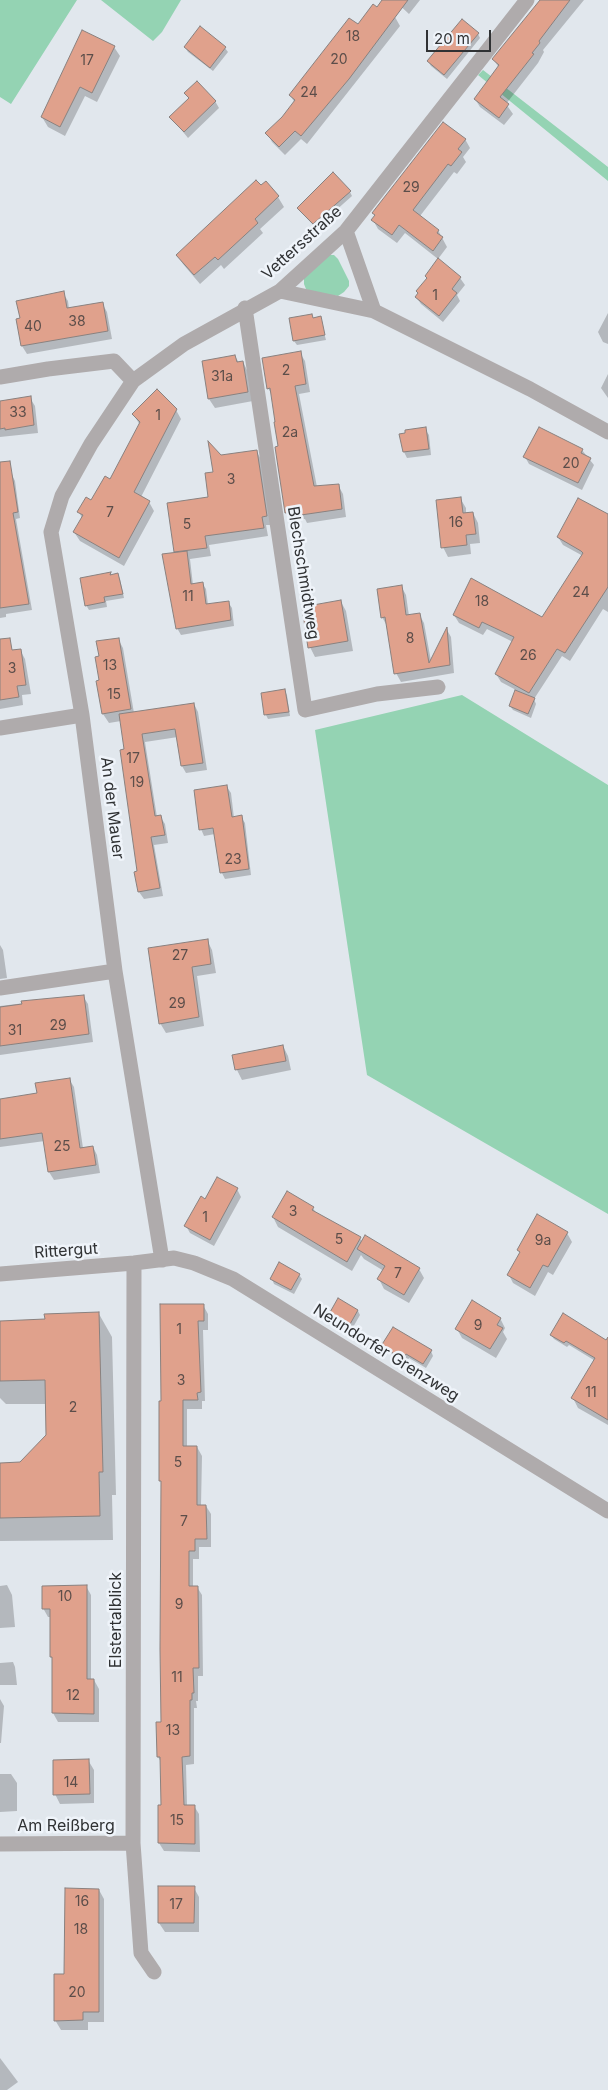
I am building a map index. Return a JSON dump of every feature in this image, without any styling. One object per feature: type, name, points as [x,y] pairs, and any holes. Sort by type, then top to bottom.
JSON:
[{"type":"street","name":"Vettersstraße","points":[[133,381],[184,344],[245,308],[280,291],[346,231],[527,0]]},
{"type":"street","points":[[346,231],[374,311]]},
{"type":"street","points":[[280,291],[374,311],[530,389],[608,432]]},
{"type":"street","name":"Blechschmidtweg","points":[[245,308],[305,710],[377,694],[438,687]]},
{"type":"street","points":[[0,377],[114,361],[133,381]]},
{"type":"street","name":"An der Mauer","points":[[133,381],[91,444],[62,496],[50,532],[82,715],[115,971],[162,1260]]},
{"type":"street","points":[[0,728],[82,715]]},
{"type":"street","points":[[0,988],[115,971]]},
{"type":"street","name":"Neundorfer Grenzweg","points":[[134,1263],[174,1258],[194,1263],[233,1279],[608,1511]]},
{"type":"street","name":"Rittergut","points":[[0,1274],[134,1263]]},
{"type":"street","name":"Elstertalblick","points":[[134,1263],[133,1843],[141,1953],[154,1972]]},
{"type":"street","name":"Am Reißberg","points":[[0,1844],[133,1843]]},
{"type":"green space","points":[[0,0],[77,0],[11,104],[0,97]]},
{"type":"green space","points":[[101,0],[181,0],[162,32],[153,41]]},
{"type":"green space","points":[[483,70],[608,167],[608,181],[478,75]]},
{"type":"green space","points":[[328,255],[334,255],[338,259],[349,281],[349,286],[338,296],[313,293],[306,289],[304,284],[304,278]]},
{"type":"green space","points":[[462,695],[608,785],[608,1214],[367,1075],[315,730]]},
{"type":"building","points":[[382,0],[408,0],[349,79],[301,136],[295,131],[279,147],[265,133],[282,117],[295,100],[289,95],[349,18],[358,24],[373,4],[377,7]]},
{"type":"building","points":[[540,0],[570,0],[539,41],[540,43],[532,53],[534,54],[500,97],[509,104],[499,118],[474,99],[499,65],[492,59]]},
{"type":"building","points":[[462,19],[479,33],[444,75],[427,61]]},
{"type":"building","points":[[200,26],[226,47],[210,68],[184,47]]},
{"type":"building","points":[[82,30],[115,46],[92,93],[80,87],[60,127],[41,117]]},
{"type":"building","points":[[197,81],[216,101],[184,132],[169,117],[189,98],[184,93]]},
{"type":"building","points":[[443,122],[466,139],[458,149],[462,152],[451,166],[448,164],[413,210],[439,230],[437,233],[443,237],[433,251],[399,225],[392,235],[371,220],[375,215],[372,213]]},
{"type":"building","points":[[333,172],[351,191],[313,224],[297,208]]},
{"type":"building","points":[[256,180],[261,185],[266,181],[279,196],[255,219],[258,223],[218,260],[215,257],[194,275],[176,255]]},
{"type":"building","points":[[438,258],[461,277],[452,289],[457,293],[439,316],[415,297],[418,293],[416,291],[427,278],[425,276]]},
{"type":"building","points":[[64,291],[67,308],[103,302],[108,331],[21,346],[16,319],[20,318],[16,301]]},
{"type":"building","points":[[312,314],[313,318],[321,316],[325,335],[293,341],[289,318]]},
{"type":"building","points":[[301,351],[306,384],[295,386],[314,486],[339,484],[342,509],[301,515],[300,511],[285,513],[275,447],[278,446],[270,388],[267,389],[262,358]]},
{"type":"building","points":[[235,355],[237,362],[243,361],[248,392],[208,399],[202,361]]},
{"type":"building","points":[[157,389],[177,409],[134,492],[150,501],[119,558],[73,532],[83,515],[77,512],[86,497],[91,500],[105,476],[110,479],[140,422],[132,414]]},
{"type":"building","points":[[31,396],[34,425],[5,430],[5,428],[0,429],[0,401]]},
{"type":"building","points":[[426,427],[429,449],[403,452],[399,434],[405,433],[405,430]]},
{"type":"building","points":[[539,427],[583,449],[581,453],[591,458],[578,483],[523,457]]},
{"type":"building","points":[[208,441],[221,455],[257,450],[267,516],[262,517],[264,528],[205,536],[207,548],[174,552],[167,503],[208,497],[205,473],[213,472]]},
{"type":"building","points":[[10,461],[18,512],[13,513],[29,604],[0,608],[0,462]]},
{"type":"building","points":[[461,497],[463,513],[473,512],[476,534],[466,535],[467,545],[441,548],[436,500]]},
{"type":"building","points":[[578,498],[608,514],[608,587],[565,653],[557,649],[529,693],[495,674],[514,637],[482,622],[479,628],[453,615],[471,578],[542,617],[583,553],[557,537]]},
{"type":"building","points":[[187,551],[191,584],[203,582],[206,604],[229,601],[231,620],[176,629],[162,554]]},
{"type":"building","points":[[111,572],[110,575],[118,573],[123,594],[104,597],[105,602],[85,606],[80,578]]},
{"type":"building","points":[[402,585],[406,615],[420,613],[429,663],[447,627],[450,665],[394,674],[385,617],[381,618],[377,589]]},
{"type":"building","points":[[341,600],[348,641],[308,648],[302,607]]},
{"type":"building","points":[[10,638],[12,650],[21,649],[26,685],[17,686],[19,697],[0,700],[0,639]]},
{"type":"building","points":[[119,638],[131,709],[102,714],[96,681],[99,680],[95,657],[99,656],[96,641]]},
{"type":"building","points":[[285,689],[289,712],[264,715],[261,693]]},
{"type":"building","points":[[515,690],[535,698],[528,714],[509,706]]},
{"type":"building","points":[[194,703],[203,763],[181,766],[175,729],[142,734],[155,816],[161,815],[165,835],[151,837],[160,888],[138,892],[134,872],[137,871],[120,750],[124,749],[119,714]]},
{"type":"building","points":[[227,785],[232,817],[242,815],[249,869],[220,873],[213,828],[199,830],[194,790]]},
{"type":"building","points":[[208,939],[211,964],[192,967],[199,1017],[159,1024],[148,948]]},
{"type":"building","points":[[84,995],[89,1034],[0,1046],[0,1007],[22,1004],[21,1001]]},
{"type":"building","points":[[283,1045],[286,1061],[235,1070],[232,1055]]},
{"type":"building","points":[[70,1078],[80,1148],[93,1146],[96,1165],[48,1172],[42,1133],[0,1139],[0,1099],[37,1093],[35,1083]]},
{"type":"building","points":[[217,1177],[238,1188],[210,1240],[184,1226],[201,1196],[205,1199]]},
{"type":"building","points":[[287,1191],[314,1207],[312,1210],[361,1237],[347,1262],[272,1217]]},
{"type":"building","points":[[537,1214],[568,1232],[548,1267],[543,1265],[530,1288],[507,1275],[520,1252],[517,1250]]},
{"type":"building","points":[[365,1235],[420,1268],[404,1295],[377,1279],[385,1266],[357,1249]]},
{"type":"building","points":[[279,1262],[300,1274],[291,1290],[270,1279]]},
{"type":"building","points":[[338,1298],[358,1310],[349,1326],[329,1314]]},
{"type":"building","points":[[472,1300],[501,1318],[497,1325],[503,1328],[490,1349],[455,1329]]},
{"type":"building","points":[[160,1304],[204,1304],[204,1321],[198,1321],[201,1392],[197,1393],[198,1400],[183,1400],[183,1446],[197,1446],[197,1505],[206,1505],[207,1539],[195,1539],[195,1551],[189,1551],[189,1586],[198,1586],[199,1668],[193,1668],[194,1693],[192,1693],[192,1700],[190,1700],[190,1756],[182,1757],[184,1805],[195,1805],[195,1844],[158,1843],[158,1805],[161,1805],[160,1757],[157,1757],[156,1722],[161,1722]]},
{"type":"building","points":[[99,1312],[103,1472],[99,1472],[100,1516],[0,1518],[0,1463],[20,1462],[46,1435],[45,1380],[0,1381],[0,1321],[45,1319],[44,1314]]},
{"type":"building","points":[[563,1313],[606,1340],[608,1337],[608,1420],[571,1398],[595,1358],[566,1341],[564,1343],[550,1335]]},
{"type":"building","points":[[393,1327],[432,1350],[423,1364],[406,1354],[403,1359],[381,1346]]},
{"type":"building","points":[[87,1585],[87,1679],[94,1679],[94,1714],[52,1713],[50,1609],[42,1609],[42,1586]]},
{"type":"building","points":[[89,1759],[90,1794],[53,1795],[53,1760]]},
{"type":"building","points":[[158,1886],[195,1886],[194,1923],[158,1923]]},
{"type":"building","points":[[65,1888],[99,1889],[99,2012],[83,2012],[83,2020],[54,2021],[54,1974],[64,1974]]}]
